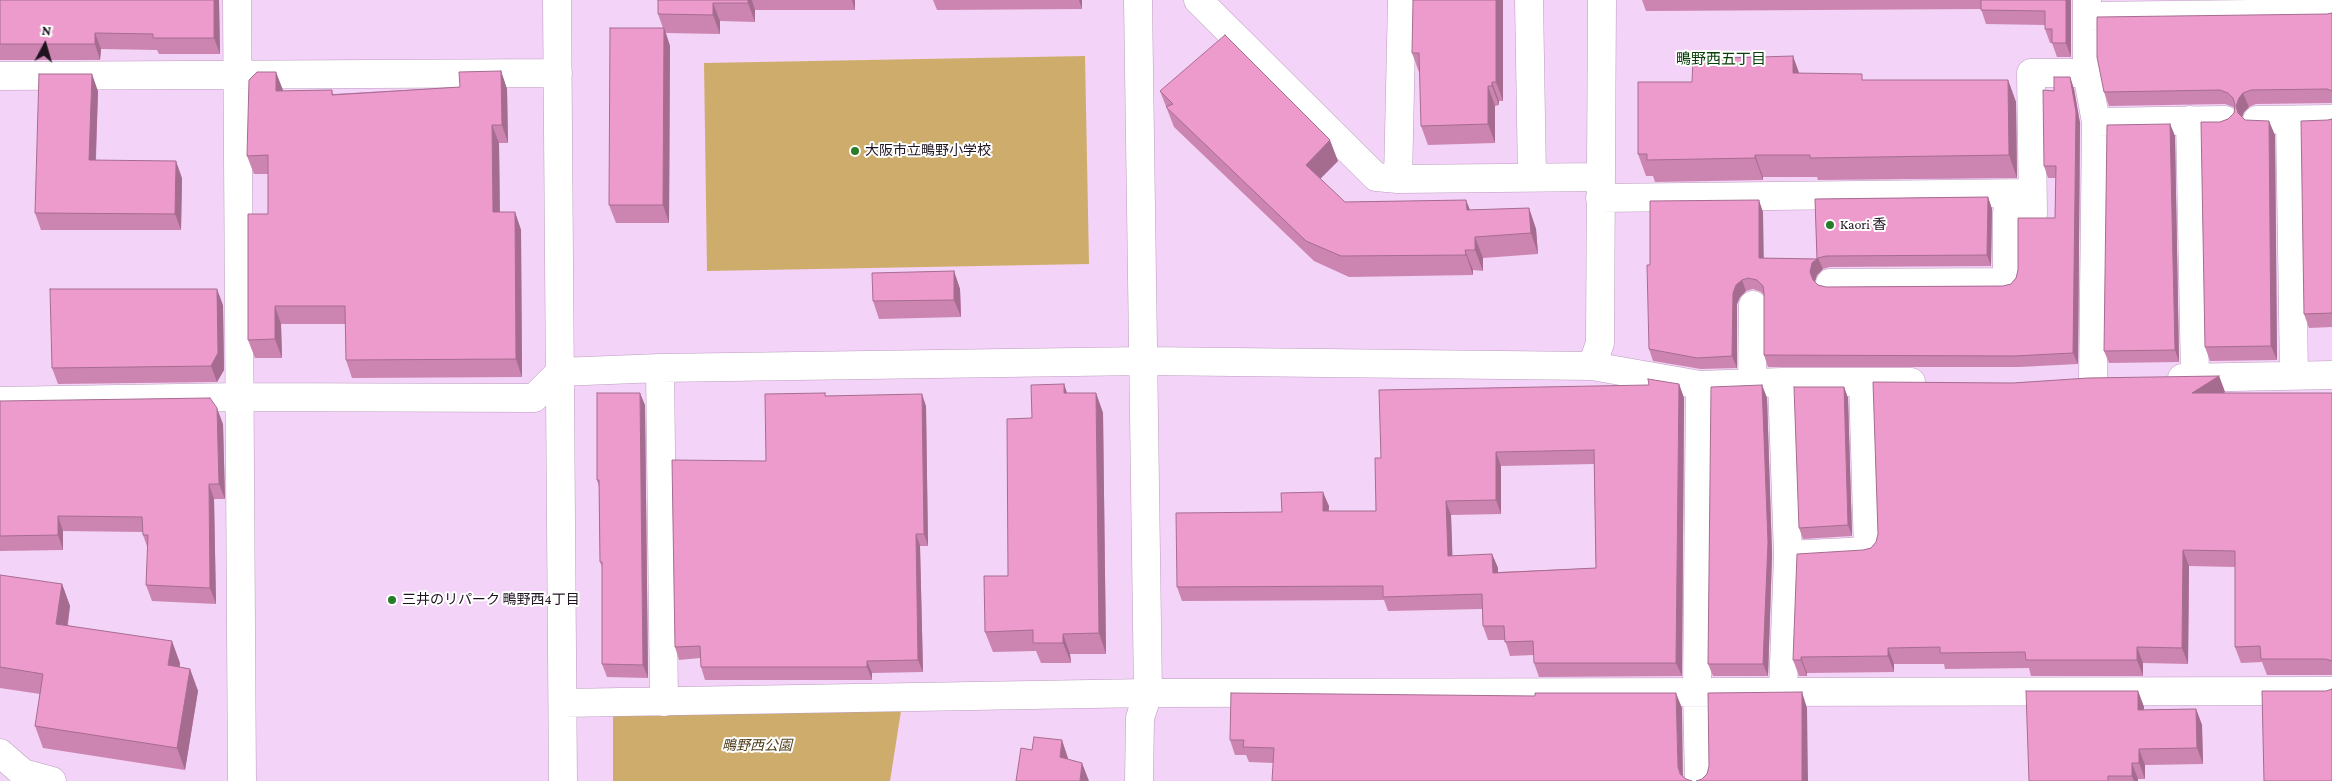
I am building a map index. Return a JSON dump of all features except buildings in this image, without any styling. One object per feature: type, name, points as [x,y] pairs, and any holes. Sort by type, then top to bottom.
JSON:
[{"type":"street","points":[[237,0],[238,397],[242,781]]},
{"type":"street","points":[[557,0],[563,781]]},
{"type":"street","points":[[1138,0],[1148,692],[1140,718],[1139,781]]},
{"type":"street","points":[[1198,0],[1376,176],[1398,180],[1532,177],[1600,187],[2032,194]]},
{"type":"street","points":[[1398,180],[1402,0]]},
{"type":"street","points":[[1529,0],[1532,177]]},
{"type":"street","points":[[1592,366],[1600,343],[1602,0]]},
{"type":"street","points":[[2093,379],[2096,122],[2087,72],[2087,8],[2332,13]]},
{"type":"street","points":[[1830,283],[2007,282],[2007,213],[2033,212],[2031,73],[2087,72]]},
{"type":"street","points":[[0,76],[558,73]]},
{"type":"street","points":[[2257,120],[2332,119]]},
{"type":"street","points":[[2190,120],[2195,378]]},
{"type":"street","points":[[2096,122],[2225,120]]},
{"type":"street","points":[[2290,120],[2294,375]]},
{"type":"street","points":[[1752,383],[1753,305]]},
{"type":"street","points":[[0,401],[238,397],[534,398],[560,372],[660,368],[1143,361],[1592,366],[1700,385],[1782,382],[1932,382]]},
{"type":"street","points":[[660,368],[664,702]]},
{"type":"street","points":[[2158,378],[2332,375]]},
{"type":"street","points":[[2066,380],[2121,378]]},
{"type":"street","points":[[1782,382],[1788,555],[1783,692]]},
{"type":"street","points":[[1788,555],[1868,551],[1864,382]]},
{"type":"street","points":[[1699,781],[1697,691],[1700,385]]},
{"type":"street","points":[[563,703],[1148,692],[2332,691]]},
{"type":"street","points":[[0,753],[23,773],[52,781]]},
{"type":"green space","points":[[1085,56],[1089,264],[707,271],[704,63]]},
{"type":"green space","name":"鴫野西公園","points":[[613,710],[901,711],[890,781],[613,781]]},
{"type":"place","name":"大阪市立鴫野小学校","points":[[855,151]]},
{"type":"place","name":"Kaori 香","points":[[1830,225]]},
{"type":"place","name":"三井のリパーク 鴫野西4丁目","points":[[392,600]]},
{"type":"district","name":"鴫野西五丁目","points":[[1721,59]]}]
